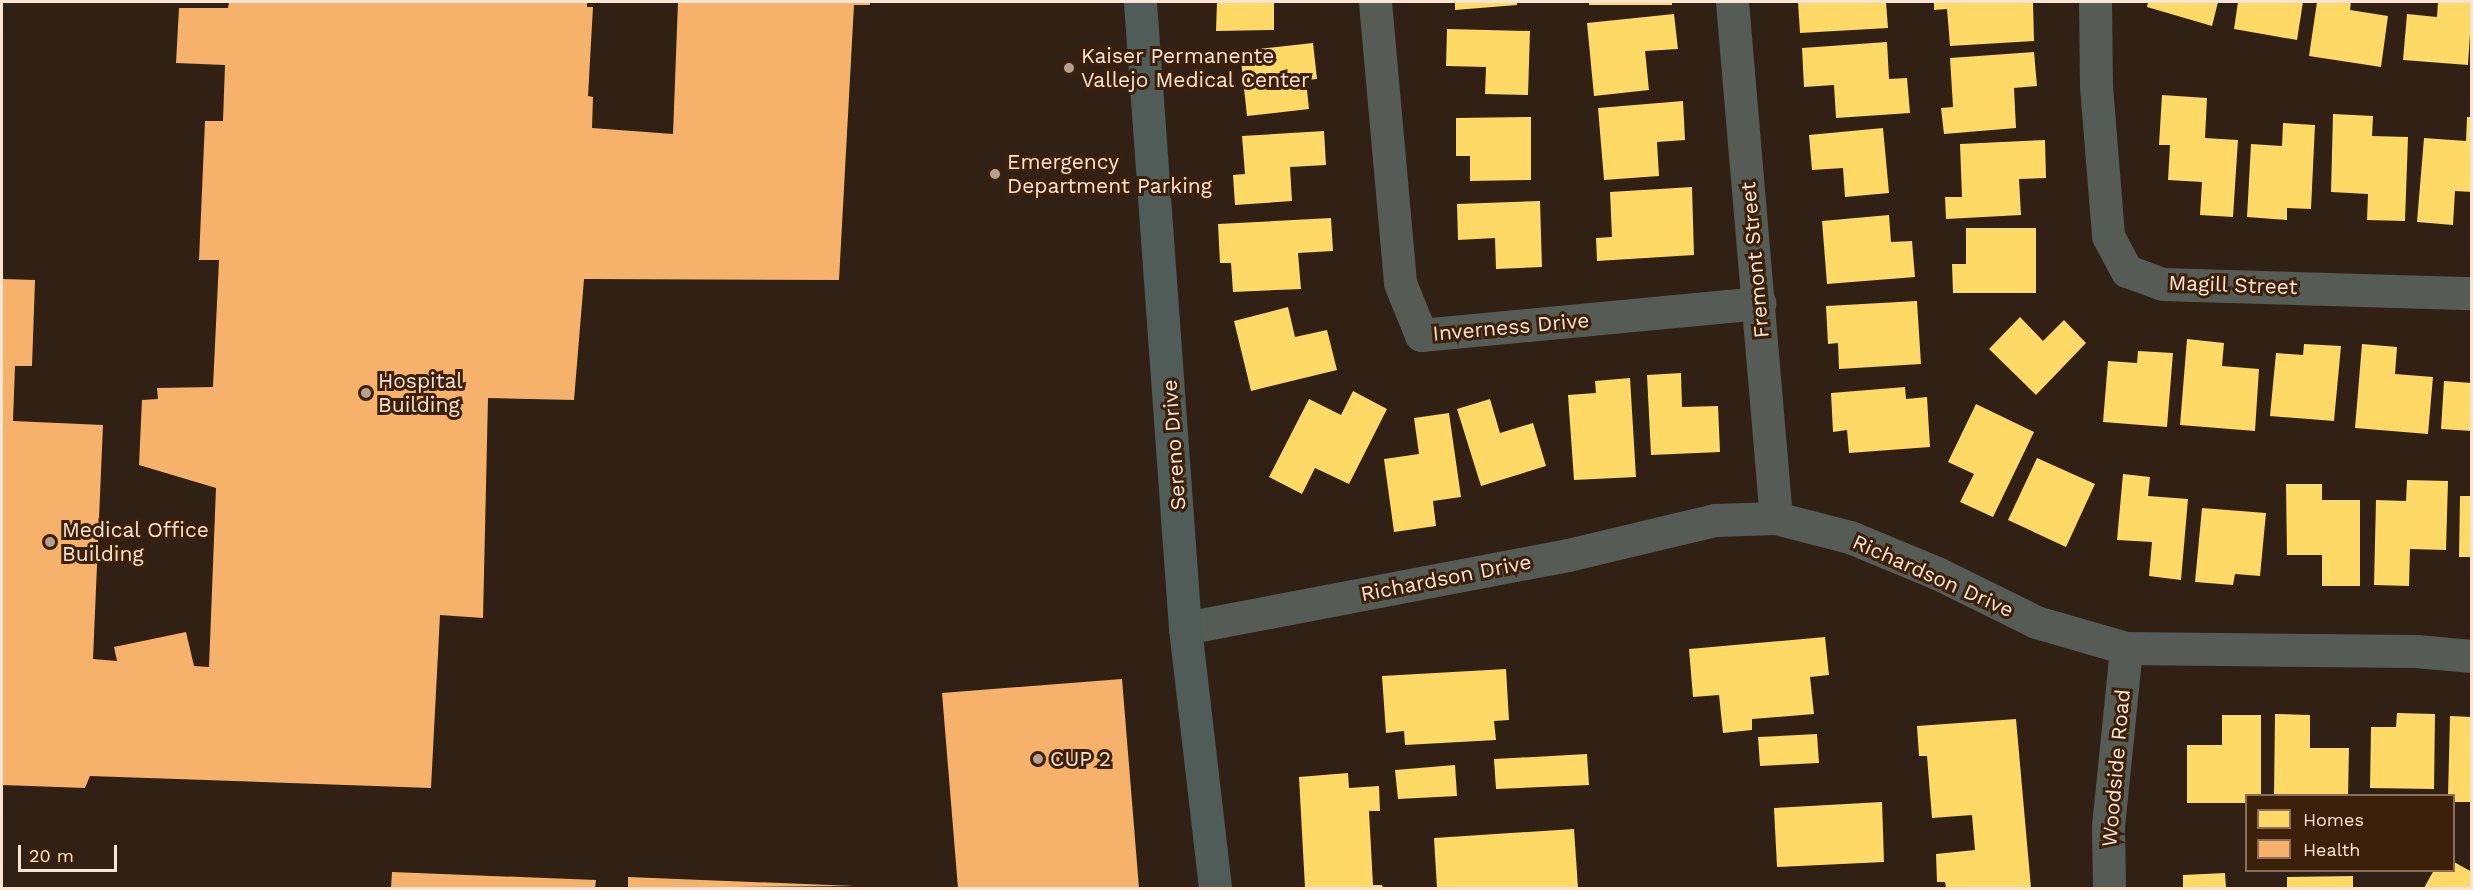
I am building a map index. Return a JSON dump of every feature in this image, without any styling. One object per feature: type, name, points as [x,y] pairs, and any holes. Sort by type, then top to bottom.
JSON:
[{"type":"street","name":"Sereno Drive","points":[[1140,2],[1185,628],[1215,888]]},
{"type":"street","name":"Inverness Drive","points":[[1376,2],[1400,283],[1421,335],[1759,303]]},
{"type":"street","name":"Fremont Street","points":[[1732,2],[1776,518]]},
{"type":"street","name":"Magill Street","points":[[2095,2],[2096,86],[2108,236],[2127,271],[2162,284],[2472,293]]},
{"type":"street","name":"Richardson Drive","points":[[1185,628],[1568,555],[1715,520],[1776,518],[1850,537],[1937,573],[2036,622],[2126,648],[2416,651],[2472,656]]},
{"type":"street","name":"Woodside Road","points":[[2109,888],[2108,826],[2126,648]]},
{"type":"building: Homes","points":[[1217,2],[1274,2],[1274,30],[1216,31]]},
{"type":"building: Homes","points":[[1455,2],[1517,2],[1517,5],[1455,10]]},
{"type":"building: Homes","points":[[1589,2],[1672,2],[1672,5],[1589,5]]},
{"type":"building: Homes","points":[[1798,2],[1886,2],[1888,28],[1800,33]]},
{"type":"building: Homes","points":[[1934,2],[2033,2],[2034,41],[1950,46],[1947,9],[1934,10]]},
{"type":"building: Homes","points":[[2148,2],[2218,2],[2212,26],[2147,7]]},
{"type":"building: Homes","points":[[2238,2],[2303,2],[2297,40],[2234,29]]},
{"type":"building: Homes","points":[[2317,2],[2351,2],[2350,10],[2388,16],[2381,67],[2309,56]]},
{"type":"building: Homes","points":[[2438,2],[2472,2],[2468,65],[2403,60],[2407,14],[2437,17]]},
{"type":"building: Homes","points":[[1674,14],[1678,49],[1645,51],[1649,90],[1594,96],[1587,23]]},
{"type":"building: Homes","points":[[1447,29],[1530,31],[1528,95],[1485,94],[1486,67],[1446,66]]},
{"type":"building: Homes","points":[[1887,42],[1889,79],[1907,78],[1910,113],[1836,118],[1834,85],[1804,87],[1802,48]]},
{"type":"building: Homes","points":[[1313,43],[1317,79],[1306,80],[1309,109],[1247,116],[1240,51]]},
{"type":"building: Homes","points":[[2034,52],[2037,86],[2014,88],[2016,128],[1944,134],[1941,108],[1953,107],[1950,58]]},
{"type":"building: Homes","points":[[2162,95],[2207,98],[2205,138],[2238,140],[2233,217],[2200,215],[2202,182],[2168,180],[2170,145],[2159,145]]},
{"type":"building: Homes","points":[[1683,101],[1685,140],[1657,142],[1659,176],[1604,180],[1598,108]]},
{"type":"building: Homes","points":[[2333,114],[2373,116],[2372,136],[2408,137],[2405,221],[2367,220],[2368,194],[2331,192]]},
{"type":"building: Homes","points":[[1531,117],[1531,180],[1470,181],[1470,156],[1456,156],[1456,118]]},
{"type":"building: Homes","points":[[2467,117],[2472,117],[2472,192],[2455,191],[2453,225],[2417,222],[2424,138],[2466,141]]},
{"type":"building: Homes","points":[[2283,123],[2315,125],[2311,209],[2287,208],[2287,220],[2247,217],[2251,144],[2282,146]]},
{"type":"building: Homes","points":[[1883,128],[1889,193],[1845,197],[1843,168],[1812,170],[1809,135]]},
{"type":"building: Homes","points":[[1324,131],[1326,165],[1290,167],[1292,201],[1235,205],[1233,175],[1245,174],[1242,136]]},
{"type":"building: Homes","points":[[2045,140],[2046,178],[2019,179],[2021,215],[1946,219],[1945,197],[1962,197],[1960,144]]},
{"type":"building: Homes","points":[[1692,187],[1694,255],[1597,261],[1596,238],[1612,237],[1610,192]]},
{"type":"building: Homes","points":[[1540,201],[1542,267],[1496,269],[1495,238],[1458,240],[1457,204]]},
{"type":"building: Homes","points":[[1889,215],[1891,242],[1912,241],[1915,277],[1827,284],[1822,221]]},
{"type":"building: Homes","points":[[1331,218],[1333,251],[1298,253],[1301,289],[1233,292],[1231,263],[1220,263],[1218,224]]},
{"type":"building: Homes","points":[[1966,228],[2036,228],[2036,293],[1953,293],[1952,264],[1966,264]]},
{"type":"building: Homes","points":[[1917,301],[1921,364],[1839,369],[1838,343],[1828,344],[1826,306]]},
{"type":"building: Homes","points":[[1288,307],[1295,337],[1327,330],[1337,370],[1251,391],[1234,321]]},
{"type":"building: Homes","points":[[2020,317],[2043,341],[2064,320],[2086,343],[2036,395],[1989,349]]},
{"type":"building: Homes","points":[[2187,339],[2224,343],[2222,366],[2259,369],[2255,431],[2180,425]]},
{"type":"building: Homes","points":[[2304,344],[2341,346],[2334,421],[2270,416],[2276,353],[2303,355]]},
{"type":"building: Homes","points":[[2362,344],[2397,347],[2395,374],[2433,377],[2428,434],[2355,428]]},
{"type":"building: Homes","points":[[2138,351],[2173,353],[2167,427],[2103,422],[2108,361],[2137,363]]},
{"type":"building: Homes","points":[[1681,373],[1682,407],[1718,406],[1720,452],[1651,455],[1647,375]]},
{"type":"building: Homes","points":[[1630,378],[1636,477],[1574,480],[1568,395],[1596,393],[1595,381]]},
{"type":"building: Homes","points":[[2444,381],[2472,383],[2472,431],[2441,429]]},
{"type":"building: Homes","points":[[1905,387],[1906,399],[1927,397],[1930,447],[1849,453],[1847,430],[1833,432],[1831,393]]},
{"type":"building: Homes","points":[[1353,391],[1387,409],[1349,484],[1315,468],[1302,494],[1269,477],[1309,399],[1341,415]]},
{"type":"building: Homes","points":[[1490,399],[1500,433],[1533,423],[1546,466],[1481,486],[1457,409]]},
{"type":"building: Homes","points":[[1976,404],[2034,432],[1993,517],[1960,502],[1974,474],[1948,462]]},
{"type":"building: Homes","points":[[1449,413],[1461,497],[1433,501],[1436,526],[1394,532],[1384,459],[1419,454],[1414,418]]},
{"type":"building: Homes","points":[[2037,458],[2095,484],[2066,547],[2008,520]]},
{"type":"building: Homes","points":[[2123,474],[2150,477],[2148,496],[2188,499],[2181,580],[2149,576],[2152,542],[2117,540]]},
{"type":"building: Homes","points":[[2407,480],[2448,481],[2446,550],[2410,549],[2409,586],[2374,585],[2376,500],[2406,501]]},
{"type":"building: Homes","points":[[2286,484],[2322,484],[2322,500],[2360,500],[2360,586],[2322,586],[2322,555],[2287,555]]},
{"type":"building: Homes","points":[[2460,496],[2472,496],[2472,557],[2459,557]]},
{"type":"building: Homes","points":[[2202,508],[2266,513],[2260,576],[2235,574],[2233,585],[2195,582]]},
{"type":"building: Homes","points":[[1825,637],[1829,675],[1810,677],[1814,714],[1752,719],[1752,730],[1723,733],[1719,695],[1693,697],[1689,649]]},
{"type":"building: Homes","points":[[1506,669],[1509,720],[1494,721],[1496,740],[1405,745],[1404,731],[1386,733],[1382,676]]},
{"type":"building: Homes","points":[[2397,713],[2435,714],[2434,789],[2370,788],[2371,727],[2396,727]]},
{"type":"building: Homes","points":[[2275,714],[2310,715],[2310,748],[2349,748],[2348,794],[2274,794]]},
{"type":"building: Homes","points":[[2222,715],[2261,715],[2261,794],[2245,794],[2245,803],[2187,803],[2187,745],[2222,745]]},
{"type":"building: Homes","points":[[2450,716],[2472,717],[2472,802],[2455,802],[2455,794],[2448,794]]},
{"type":"building: Homes","points":[[2016,719],[2031,888],[1946,888],[1945,882],[1937,882],[1936,854],[1975,850],[1972,815],[1932,818],[1927,756],[1919,756],[1917,726]]},
{"type":"building: Homes","points":[[1817,734],[1819,763],[1760,766],[1758,737]]},
{"type":"building: Homes","points":[[1587,754],[1589,785],[1496,789],[1494,759]]},
{"type":"building: Homes","points":[[1455,765],[1457,796],[1398,799],[1395,770]]},
{"type":"building: Homes","points":[[1348,773],[1349,788],[1379,786],[1380,811],[1369,811],[1373,885],[1382,885],[1383,888],[1305,888],[1299,777]]},
{"type":"building: Homes","points":[[1882,802],[1884,862],[1777,867],[1774,808]]},
{"type":"building: Homes","points":[[1574,829],[1578,888],[1437,888],[1434,838]]},
{"type":"building: Homes","points":[[2455,863],[2472,872],[2472,888],[2424,888],[2433,872],[2455,872]]},
{"type":"building: Homes","points":[[2225,873],[2226,888],[2183,888],[2183,875]]},
{"type":"building: Homes","points":[[2353,876],[2353,888],[2287,888],[2287,877]]},
{"type":"building: Health","name":"Hospital Building","points":[[229,2],[587,2],[587,7],[593,7],[588,96],[593,97],[592,128],[673,134],[678,2],[870,2],[870,5],[854,5],[839,280],[584,279],[574,400],[488,398],[483,618],[440,615],[431,788],[90,776],[85,788],[2,785],[2,279],[35,280],[32,366],[15,366],[13,421],[103,425],[93,659],[117,661],[114,647],[186,632],[194,666],[209,667],[216,488],[139,465],[142,400],[158,399],[157,388],[213,387],[219,260],[199,260],[205,121],[223,121],[225,65],[176,63],[179,8],[228,8]]},
{"type":"building: Health","name":"CUP 2","points":[[1122,679],[1139,888],[958,888],[942,693]]},
{"type":"building: Health","points":[[392,872],[596,880],[595,888],[391,888]]},
{"type":"building: Health","points":[[628,877],[855,886],[628,888]]},
{"type":"place","name":"Kaiser Permanente Vallejo Medical Center","points":[[1069,68]]},
{"type":"place","name":"Emergency Department Parking","points":[[995,174]]},
{"type":"place","name":"Hospital Building","points":[[366,393]]},
{"type":"place","name":"Medical Office Building","points":[[50,542]]},
{"type":"place","name":"CUP 2","points":[[1038,759]]}]
